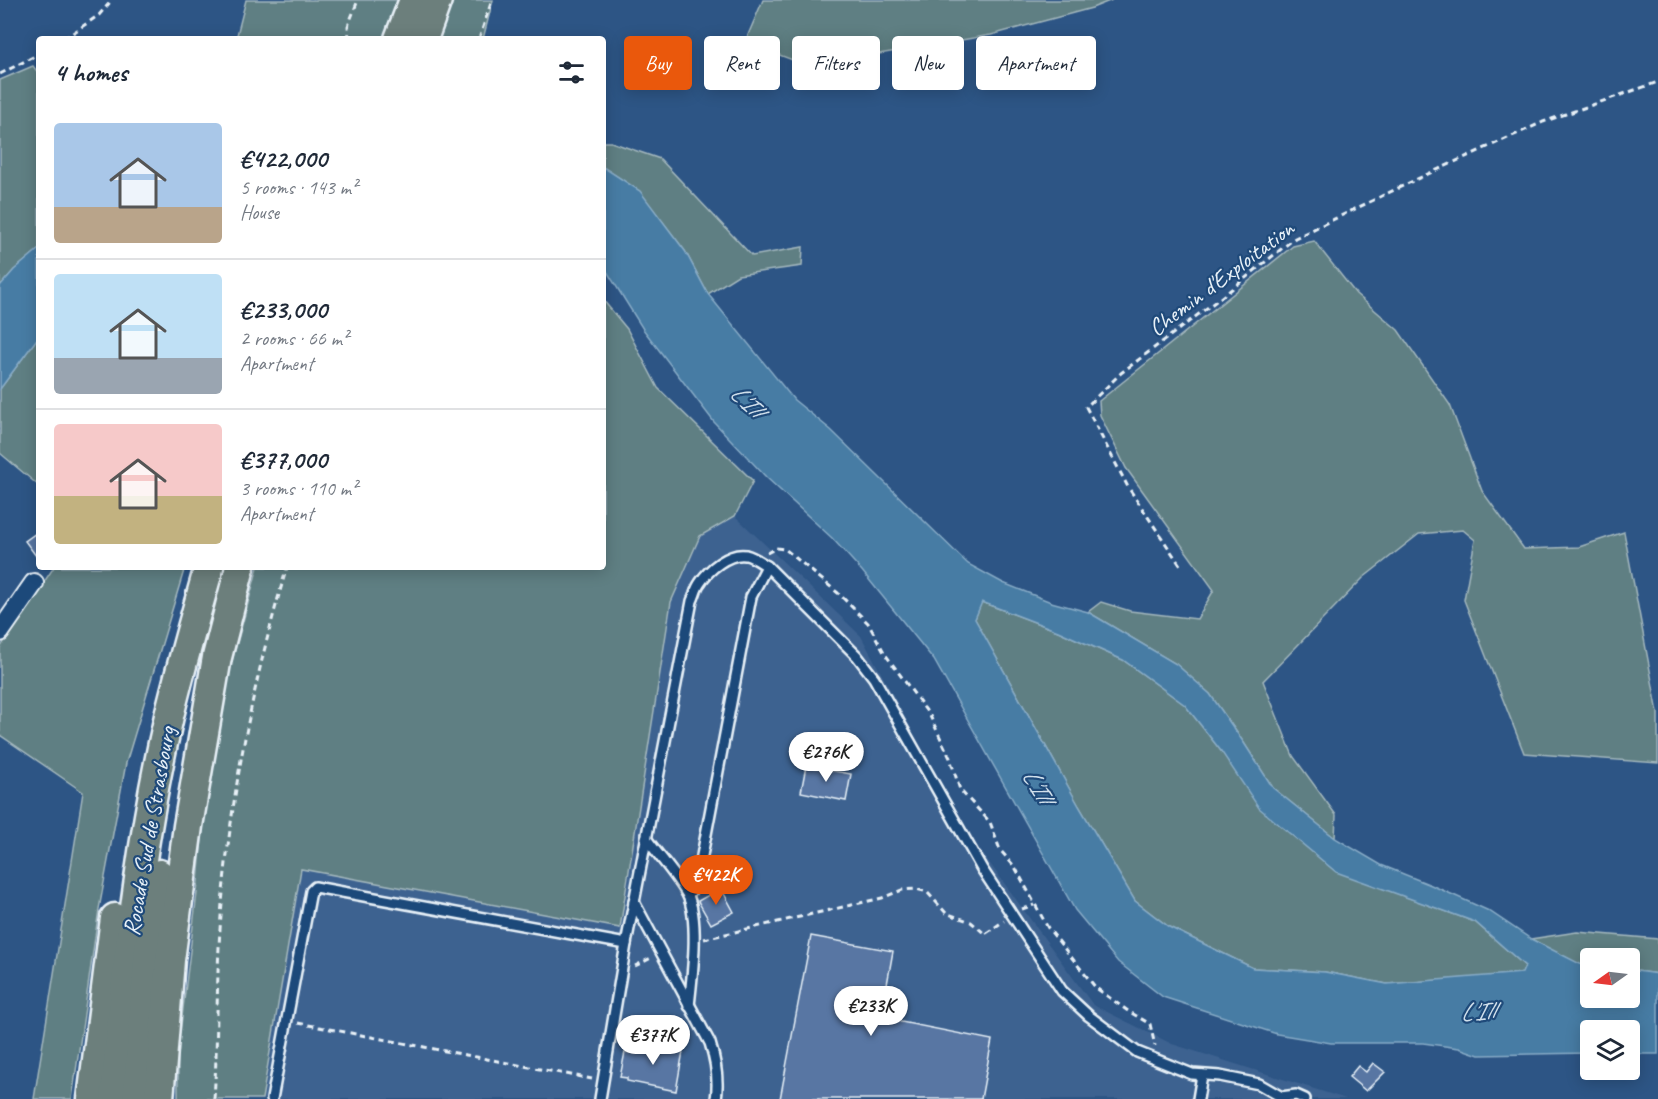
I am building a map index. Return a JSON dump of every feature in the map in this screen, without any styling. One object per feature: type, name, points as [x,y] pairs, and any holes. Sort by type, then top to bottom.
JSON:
[{"type":"highway","points":[[400,36],[414,0]]},
{"type":"highway","points":[[424,36],[437,0]]},
{"type":"highway","name":"Rocade Sud de Strasbourg","points":[[115,1099],[121,1026],[142,856],[169,718],[188,639],[208,570]]},
{"type":"highway","name":"Rocade Sud de Strasbourg","points":[[137,1099],[149,950],[160,864],[193,696],[228,570]]},
{"type":"highway","points":[[159,1099],[170,960],[190,815],[217,657],[239,570]]},
{"type":"highway","points":[[92,1099],[108,955],[126,848],[157,715],[188,639]]},
{"type":"street","points":[[0,632],[34,583]]},
{"type":"lane","points":[[600,1099],[626,944],[692,601],[700,583],[715,567],[731,556],[744,555],[767,566],[856,656],[874,678],[982,869],[1062,991],[1089,1016],[1137,1052],[1192,1074],[1259,1084],[1283,1098],[1296,1095],[1305,1099]]},
{"type":"lane","points":[[688,895],[697,882],[751,597],[767,566]]},
{"type":"lane","points":[[646,838],[688,895],[692,909],[694,942],[690,1006]]},
{"type":"lane","points":[[272,1099],[311,891],[315,887],[626,944]]},
{"type":"lane","points":[[634,902],[710,1043],[715,1057],[718,1087],[716,1099]]},
{"type":"lane","points":[[1198,1099],[1202,1074]]},
{"type":"path","points":[[68,36],[99,15],[112,0]]},
{"type":"path","points":[[349,36],[348,26],[358,0]]},
{"type":"path","points":[[480,36],[492,0]]},
{"type":"path","points":[[0,74],[36,56]]},
{"type":"path","name":"Chemin d'Exploitation","points":[[1180,565],[1128,487],[1086,407],[1121,374],[1295,238],[1543,122],[1658,82]]},
{"type":"path","points":[[756,559],[776,548],[785,549],[838,593],[867,623],[885,654],[930,716],[950,759],[960,790],[990,822],[1000,850],[1015,867],[1048,928],[1096,988],[1150,1024],[1157,1060]]},
{"type":"path","points":[[214,1099],[221,918],[230,823],[245,734],[270,624],[287,570]]},
{"type":"path","points":[[694,942],[882,898],[902,890],[916,889],[927,892],[946,913],[971,922],[985,934],[1019,909],[1034,905]]},
{"type":"path","points":[[633,977],[635,965],[661,954]]},
{"type":"path","points":[[287,1021],[603,1081]]},
{"type":"shaded area","points":[[735,516],[861,636],[966,831],[1093,1005],[1172,1044],[1346,1099],[262,1099],[301,869],[620,927],[671,602],[700,536]]},
{"type":"green space","points":[[246,0],[493,0],[484,36],[237,36]]},
{"type":"green space","points":[[763,0],[1112,0],[1092,8],[991,35],[964,40],[964,36],[892,36],[892,52],[880,54],[880,36],[792,36],[792,60],[780,55],[780,36],[748,36]]},
{"type":"green space","points":[[33,66],[36,70],[36,252],[14,270],[0,286],[0,80]]},
{"type":"green space","points":[[606,142],[660,159],[752,256],[803,247],[802,266],[738,275],[708,294],[685,251],[640,192],[606,169]]},
{"type":"green space","points":[[1314,241],[1356,294],[1398,330],[1450,405],[1482,491],[1524,549],[1579,547],[1624,532],[1658,713],[1658,763],[1524,753],[1464,600],[1475,540],[1463,530],[1419,534],[1363,578],[1263,681],[1293,756],[1336,815],[1335,838],[1273,788],[1210,694],[1176,664],[1088,612],[1101,602],[1130,611],[1197,619],[1214,590],[1126,468],[1100,415],[1099,401],[1293,246]]},
{"type":"green space","points":[[606,304],[627,329],[658,388],[753,481],[735,516],[700,536],[671,602],[620,928],[301,869],[262,1099],[178,1099],[178,1050],[197,893],[208,772],[231,665],[257,570],[606,570]]},
{"type":"green space","points":[[36,340],[36,483],[0,453],[0,389]]},
{"type":"green space","points":[[52,570],[184,570],[126,763],[99,909],[72,1099],[34,1099],[83,792],[0,735],[0,648]]},
{"type":"green space","points":[[981,602],[1058,631],[1123,660],[1185,705],[1221,751],[1336,871],[1475,922],[1525,966],[1522,974],[1387,984],[1325,972],[1253,968],[1169,927],[1135,901],[1079,806],[975,619]]},
{"type":"green space","points":[[1577,932],[1658,939],[1658,974],[1640,972],[1640,948],[1580,948],[1580,965],[1531,939]]},
{"type":"water","name":"L'Ill","points":[[606,169],[640,191],[685,251],[708,294],[794,400],[831,430],[968,564],[1003,583],[1051,602],[1088,612],[1176,664],[1210,694],[1273,788],[1335,838],[1381,865],[1489,911],[1531,939],[1580,964],[1580,1008],[1640,1008],[1640,972],[1658,974],[1658,1054],[1640,1054],[1640,1020],[1580,1020],[1580,1053],[1479,1055],[1459,1048],[1423,1043],[1331,1043],[1277,1034],[1163,997],[1118,962],[1075,910],[934,660],[862,571],[832,538],[767,478],[714,422],[643,329],[606,270]],"holes":[[[982,602],[1058,631],[1123,660],[1185,705],[1221,751],[1259,808],[1336,872],[1475,922],[1525,966],[1522,973],[1387,984],[1325,972],[1253,968],[1169,927],[1135,901],[1079,806],[975,619]]]},
{"type":"water","points":[[36,252],[36,340],[0,389],[0,286],[14,270]]},
{"type":"building","points":[[36,533],[36,556],[25,541]]},
{"type":"building","points":[[806,766],[851,774],[846,801],[801,792]]},
{"type":"building","points":[[721,888],[734,912],[711,924],[698,901]]},
{"type":"building","points":[[811,936],[893,951],[881,1018],[992,1040],[981,1099],[780,1099]]},
{"type":"building","points":[[639,1038],[656,1042],[655,1046],[683,1051],[676,1091],[627,1081],[627,1078],[620,1077],[625,1052],[636,1054]]},
{"type":"building","points":[[1373,1063],[1385,1072],[1366,1091],[1349,1077],[1358,1066],[1366,1072]]}]
